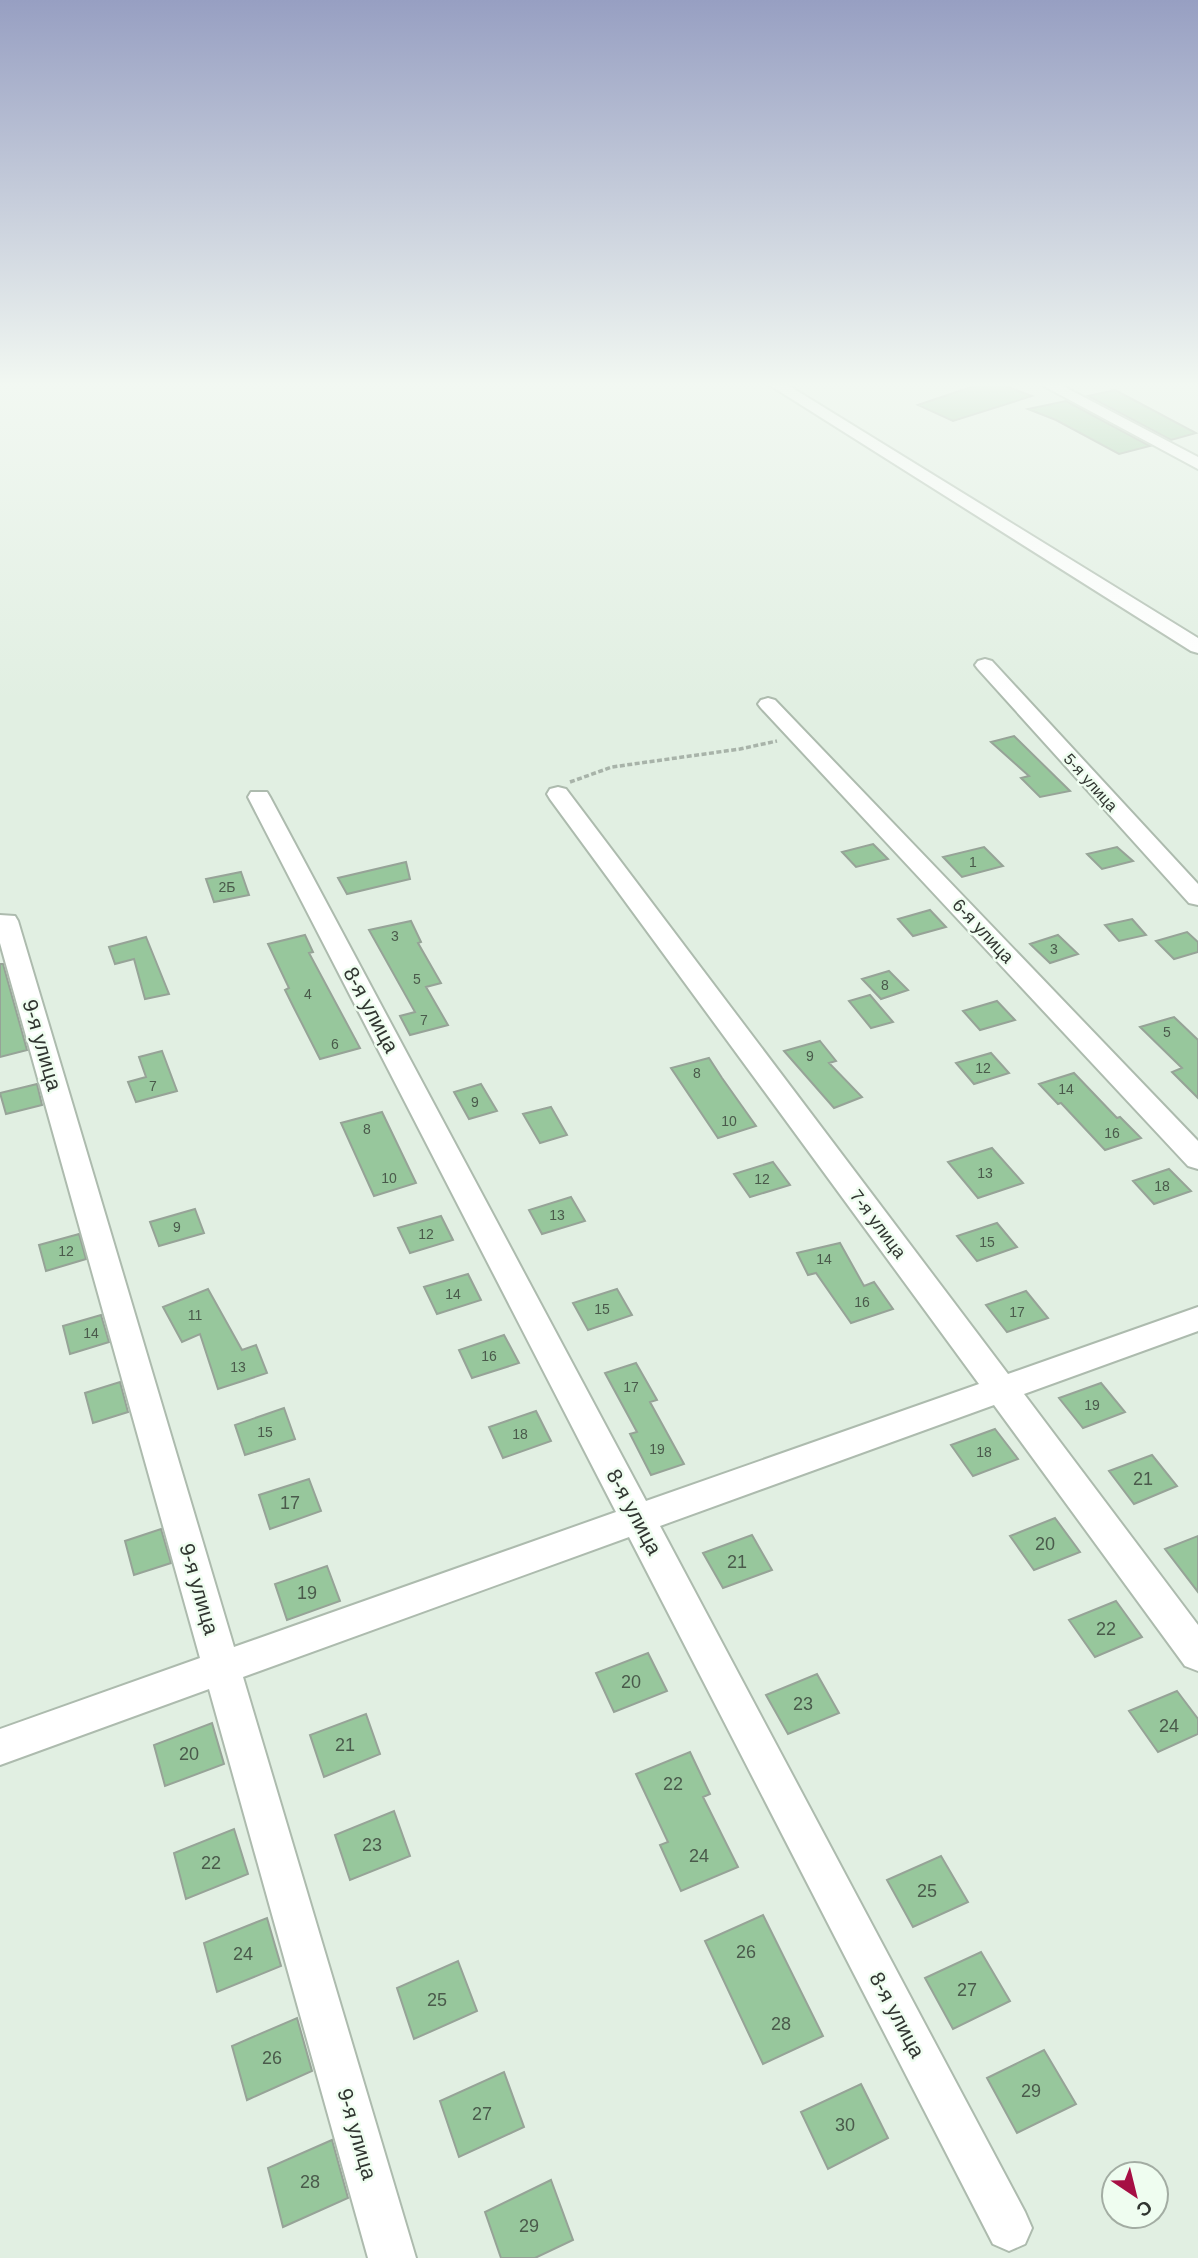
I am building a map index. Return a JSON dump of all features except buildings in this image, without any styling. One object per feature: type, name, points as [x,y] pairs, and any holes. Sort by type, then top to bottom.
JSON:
[{"type":"street","points":[[945,489],[1198,647]]},
{"type":"street","name":"5-я улица","points":[[985,665],[1198,898]]},
{"type":"street","name":"6-я улица","points":[[768,705],[1198,1158]]},
{"type":"street","name":"7-я улица","points":[[558,794],[1198,1654]]},
{"type":"street","name":"8-я улица","points":[[260,797],[1009,2228]]},
{"type":"street","name":"9-я улица","points":[[6,921],[392,2258]]},
{"type":"street","points":[[0,1747],[1198,1319]]},
{"type":"path","points":[[558,794],[573,779],[612,767],[740,749],[798,736]]}]
